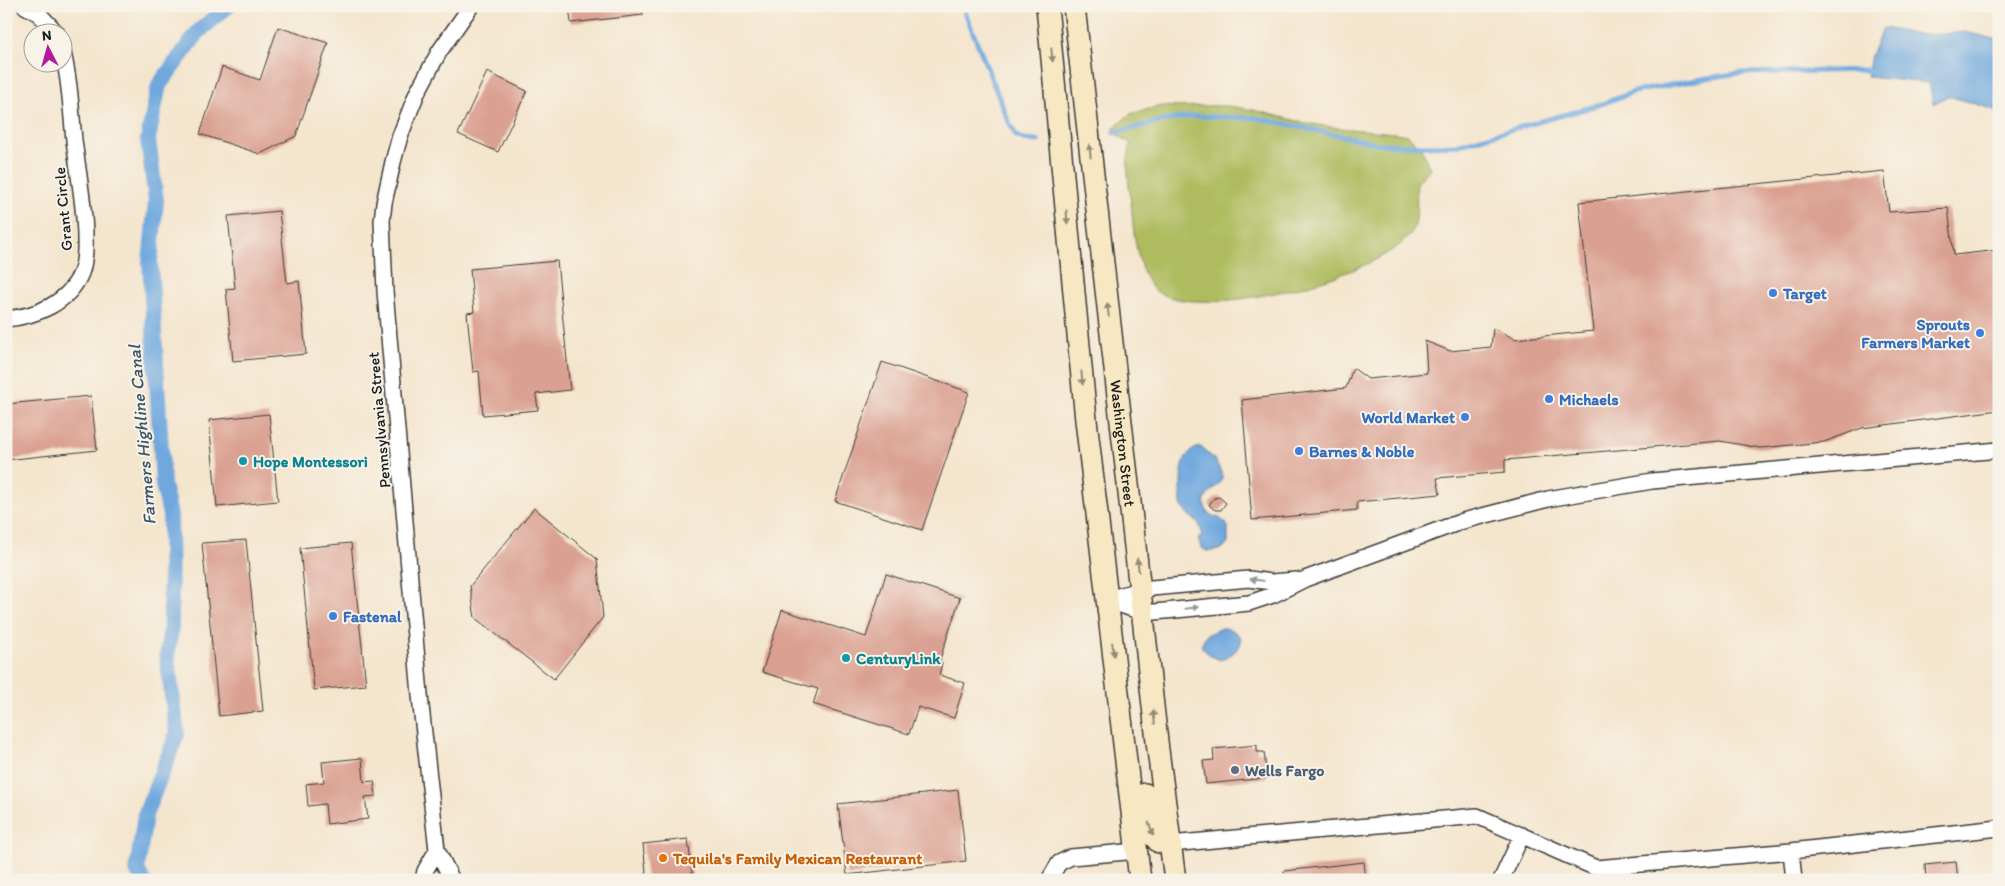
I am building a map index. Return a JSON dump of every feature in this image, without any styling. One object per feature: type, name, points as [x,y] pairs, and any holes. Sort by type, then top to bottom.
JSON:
[{"type":"main road","name":"Washington Street","points":[[1047,6],[1086,420],[1140,880]]},
{"type":"main road","name":"Washington Street","points":[[1074,6],[1157,740],[1175,880]]},
{"type":"main road","points":[[1121,715],[1141,771],[1151,833],[1159,842],[1170,844]]},
{"type":"street","points":[[26,6],[39,14],[47,22]]},
{"type":"street","name":"Pennsylvania Street","points":[[452,880],[437,850],[421,706],[385,291],[382,222],[384,202],[395,154],[417,93],[439,52],[471,6]]},
{"type":"street","name":"Grant Circle","points":[[6,319],[31,315],[57,303],[75,284],[84,262],[84,229],[65,72]]},
{"type":"street","points":[[1106,600],[1144,613],[1249,603],[1273,595],[1305,579],[1463,521],[1548,499],[1652,481],[1999,450]]},
{"type":"street","points":[[1106,600],[1141,589],[1250,579],[1272,582],[1305,579]]},
{"type":"street","points":[[1170,844],[1477,816],[1596,868],[1791,851],[1999,828]]},
{"type":"street","points":[[1501,880],[1522,835]]},
{"type":"street","points":[[423,880],[425,871],[437,850]]},
{"type":"street","points":[[1048,880],[1059,863],[1071,857],[1137,850]]},
{"type":"street","points":[[1791,851],[1794,880]]},
{"type":"green space","points":[[1161,106],[1237,107],[1324,126],[1408,135],[1423,152],[1430,169],[1417,183],[1414,228],[1398,246],[1369,263],[1330,278],[1286,291],[1242,299],[1201,301],[1169,297],[1150,285],[1142,269],[1135,240],[1128,177],[1128,160],[1131,144],[1114,133],[1114,128],[1130,114]]},
{"type":"water","points":[[1883,28],[1924,35],[1965,32],[1999,40],[1999,113],[1992,109],[1948,96],[1933,104],[1929,83],[1867,77],[1871,55]]},
{"type":"water","points":[[1201,447],[1215,460],[1223,476],[1218,485],[1205,499],[1206,509],[1209,513],[1219,517],[1228,526],[1228,543],[1216,551],[1203,549],[1198,540],[1202,534],[1201,529],[1197,522],[1184,511],[1181,504],[1181,479],[1185,458],[1194,449]]},
{"type":"water","points":[[1221,628],[1229,629],[1237,634],[1240,637],[1241,644],[1230,655],[1220,660],[1209,655],[1201,646],[1206,635]]},
{"type":"building","points":[[569,6],[642,6],[643,15],[571,23]]},
{"type":"building","points":[[278,27],[328,43],[296,136],[260,154],[200,134],[222,67],[260,80]]},
{"type":"building","points":[[487,72],[527,91],[498,152],[458,134]]},
{"type":"building","name":"Target","points":[[1884,171],[1889,212],[1948,208],[1954,255],[1999,250],[1999,410],[1862,428],[1824,442],[1760,448],[1720,441],[1505,460],[1505,472],[1437,478],[1440,494],[1357,502],[1357,510],[1252,520],[1242,400],[1346,388],[1353,368],[1368,379],[1427,373],[1425,341],[1450,351],[1491,347],[1493,328],[1515,339],[1593,331],[1579,202]]},
{"type":"building","points":[[279,211],[287,283],[299,281],[306,354],[233,361],[226,289],[235,288],[228,216]]},
{"type":"building","points":[[557,261],[570,390],[536,394],[538,410],[483,415],[479,371],[473,372],[467,313],[474,312],[470,269]]},
{"type":"building","points":[[882,362],[969,392],[922,530],[835,501]]},
{"type":"building","points":[[91,396],[97,450],[6,460],[6,404]]},
{"type":"building","name":"Hope Montessori","points":[[269,414],[278,501],[217,507],[209,420]]},
{"type":"building","points":[[1219,497],[1226,503],[1221,510],[1215,510],[1209,505],[1214,498]]},
{"type":"building","points":[[534,508],[597,559],[603,617],[554,679],[475,618],[470,586]]},
{"type":"building","points":[[246,540],[263,711],[219,716],[202,543]]},
{"type":"building","name":"Fastenal","points":[[351,543],[366,685],[314,690],[300,548]]},
{"type":"building","name":"CenturyLink","points":[[886,574],[960,598],[939,662],[942,663],[939,675],[965,683],[954,718],[918,707],[909,734],[813,704],[818,689],[762,672],[782,610],[866,637]]},
{"type":"building","name":"Wells Fargo","points":[[1257,745],[1257,752],[1264,752],[1267,778],[1206,784],[1203,761],[1214,760],[1213,749]]},
{"type":"building","points":[[362,758],[364,782],[374,781],[376,796],[365,797],[368,819],[327,824],[325,804],[308,806],[306,784],[324,782],[322,762]]},
{"type":"building","points":[[958,790],[966,861],[847,875],[838,804]]},
{"type":"building","points":[[688,839],[693,880],[647,880],[643,844]]},
{"type":"building","points":[[1364,862],[1366,880],[1284,880],[1284,871]]},
{"type":"building","points":[[1956,862],[1958,880],[1926,880],[1925,865]]},
{"type":"waterway","name":"Farmers Highline Canal","points":[[143,880],[137,870],[145,815],[177,734],[167,656],[171,628],[170,515],[163,484],[150,262],[156,201],[148,139],[159,85],[199,31],[228,6]]},
{"type":"waterway","points":[[965,12],[1016,136],[1026,140],[1038,141]]},
{"type":"waterway","points":[[1114,133],[1162,121],[1194,116],[1257,118],[1380,144],[1456,145],[1599,105],[1634,92],[1707,78],[1740,73],[1868,70]]},
{"type":"place","name":"Target","points":[[1773,293]]},
{"type":"place","name":"Sprouts Farmers Market","points":[[1980,333]]},
{"type":"place","name":"Michaels","points":[[1549,399]]},
{"type":"place","name":"World Market","points":[[1465,417]]},
{"type":"place","name":"Barnes & Noble","points":[[1299,451]]},
{"type":"place","name":"Hope Montessori","points":[[243,461]]},
{"type":"place","name":"Fastenal","points":[[333,616]]},
{"type":"place","name":"CenturyLink","points":[[846,658]]},
{"type":"place","name":"Wells Fargo","points":[[1235,770]]},
{"type":"place","name":"Tequila's Family Mexican Restaurant","points":[[663,858]]}]
